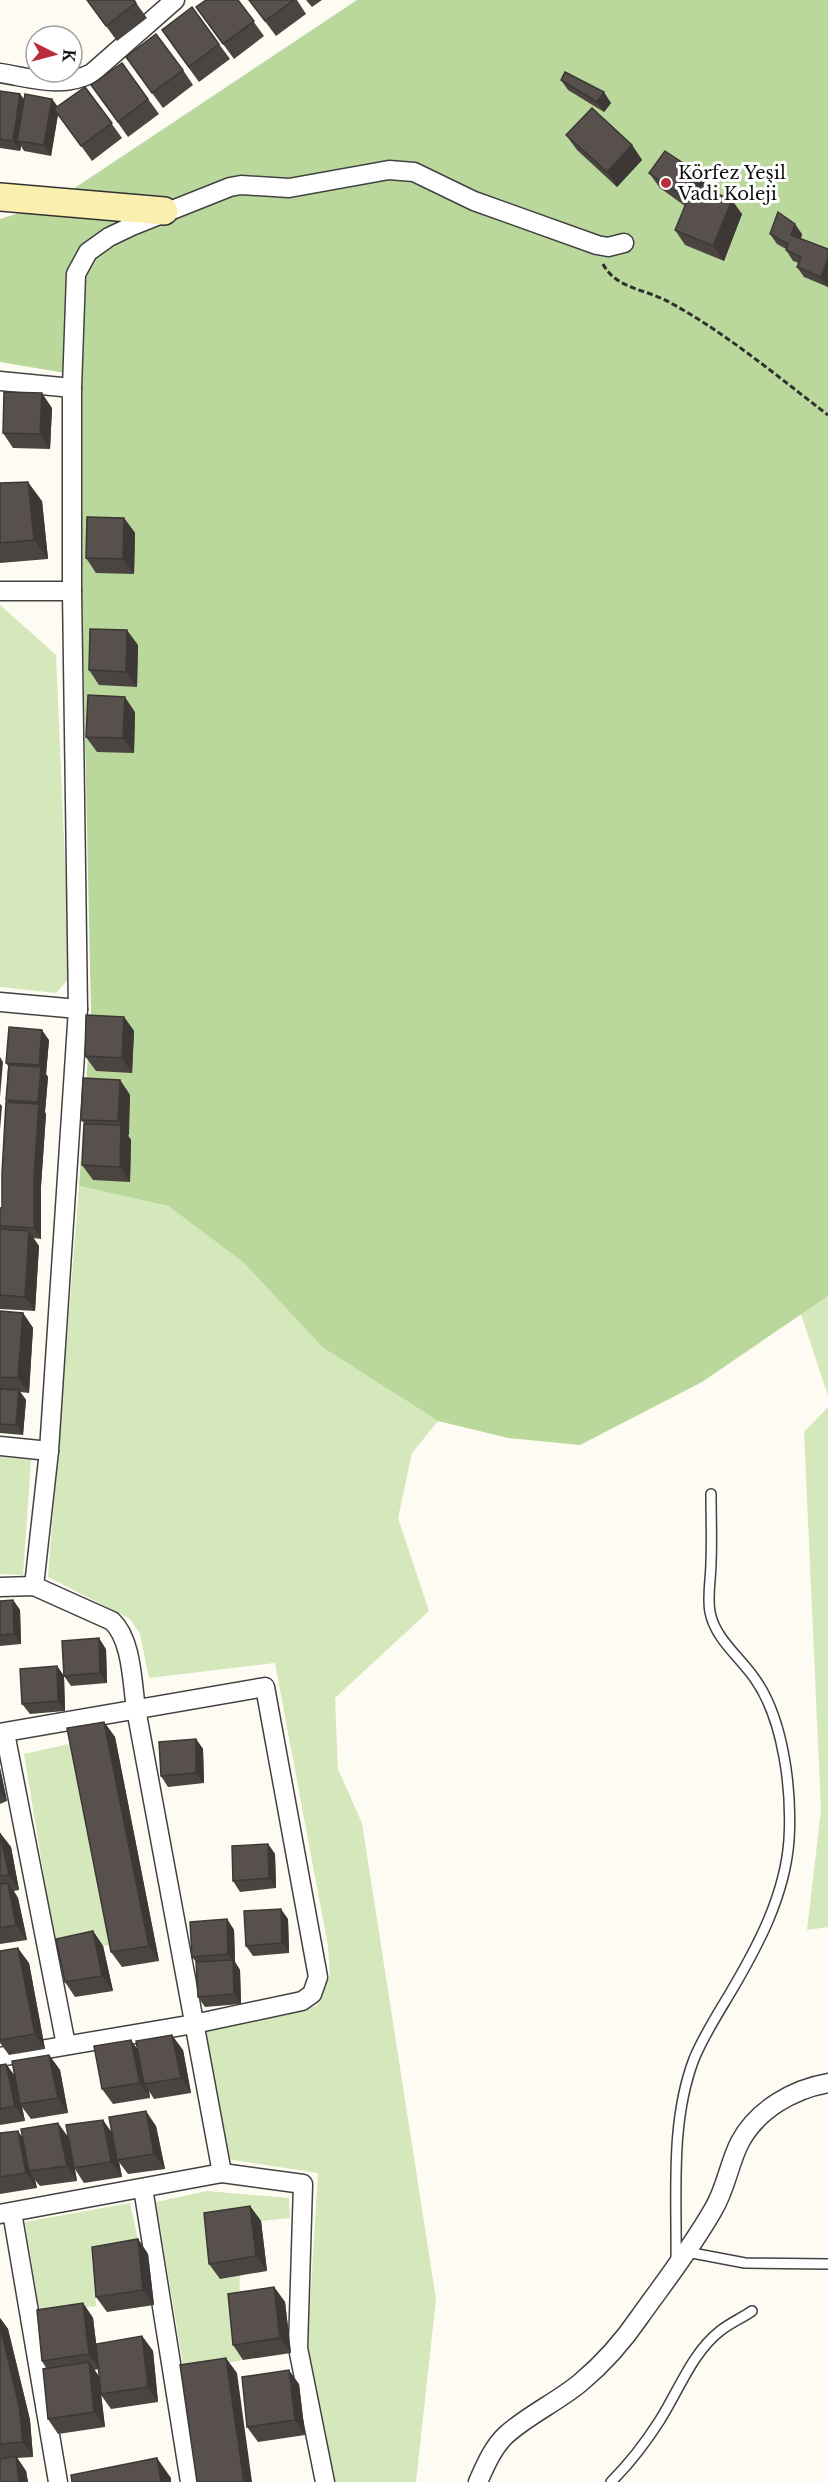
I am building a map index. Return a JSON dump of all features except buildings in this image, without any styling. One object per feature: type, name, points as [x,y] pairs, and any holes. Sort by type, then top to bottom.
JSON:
[{"type":"main road","points":[[0,197],[164,211]]},
{"type":"main road","points":[[0,214],[132,226]]},
{"type":"street","points":[[0,73],[55,82],[79,80],[92,73],[170,1]]},
{"type":"street","points":[[34,1586],[49,1451],[78,1009],[72,591],[72,388],[76,274],[88,252],[109,237],[164,211],[230,186],[306,186],[389,170],[422,175],[474,201],[597,245],[608,247],[624,243]]},
{"type":"street","points":[[0,381],[72,388]]},
{"type":"street","points":[[0,591],[72,591]]},
{"type":"street","points":[[0,1002],[78,1009]]},
{"type":"street","points":[[0,1446],[49,1451]]},
{"type":"street","points":[[0,1587],[34,1586],[112,1621],[120,1628],[125,1639],[222,2173]]},
{"type":"street","points":[[0,2057],[194,2024],[302,2001],[312,1994],[318,1977],[265,1687],[2,1733],[66,2045]]},
{"type":"street","points":[[478,2482],[491,2456],[506,2436],[579,2384],[604,2361],[629,2332],[716,2206],[741,2141],[760,2118],[783,2098],[799,2090],[828,2084]]},
{"type":"street","points":[[58,2482],[6,2213],[222,2173],[303,2184],[298,2348],[326,2482]]},
{"type":"street","points":[[143,2188],[190,2482]]},
{"type":"lane","points":[[711,1494],[710,1611],[721,1637],[754,1678],[766,1697],[779,1736],[788,1787],[789,1841],[783,1880],[767,1924],[749,1962],[695,2057],[686,2085],[678,2124],[681,2259],[784,2265],[828,2264]]},
{"type":"lane","points":[[611,2482],[629,2465],[651,2434],[694,2361],[708,2343],[720,2331],[752,2311]]},
{"type":"path","points":[[597,245],[603,265],[610,277],[664,299],[694,315],[828,415]]},
{"type":"green space","points":[[357,0],[828,0],[828,1296],[702,1382],[580,1445],[508,1438],[438,1421],[322,1347],[244,1263],[168,1206],[79,1186],[91,1012],[77,375],[0,362],[0,219],[52,203]]},
{"type":"green space","points":[[0,605],[56,655],[70,977],[56,993],[0,987]]},
{"type":"green space","points":[[79,1186],[168,1206],[244,1263],[322,1347],[438,1421],[412,1453],[398,1518],[429,1611],[335,1698],[338,1769],[362,1823],[436,2299],[416,2482],[332,2482],[307,2353],[318,2173],[227,2159],[200,2031],[317,2006],[330,1976],[328,1946],[275,1663],[149,1678],[140,1634],[130,1619],[48,1577]]},
{"type":"green space","points":[[828,1296],[828,1396],[801,1314]]},
{"type":"green space","points":[[828,1407],[828,1927],[807,1930],[821,1810],[804,1432]]},
{"type":"green space","points":[[0,1457],[31,1460],[23,1575],[0,1574]]},
{"type":"green space","points":[[78,1742],[118,1943],[57,1956],[24,1754]]},
{"type":"green space","points":[[207,2191],[289,2198],[290,2218],[261,2221],[220,2278],[240,2275],[239,2309],[243,2360],[184,2371],[156,2202]]},
{"type":"green space","points":[[130,2203],[140,2249],[92,2259],[96,2306],[40,2314],[25,2222]]},
{"type":"place","name":"Körfez Yeşil Vadi Koleji","points":[[666,183]]}]
